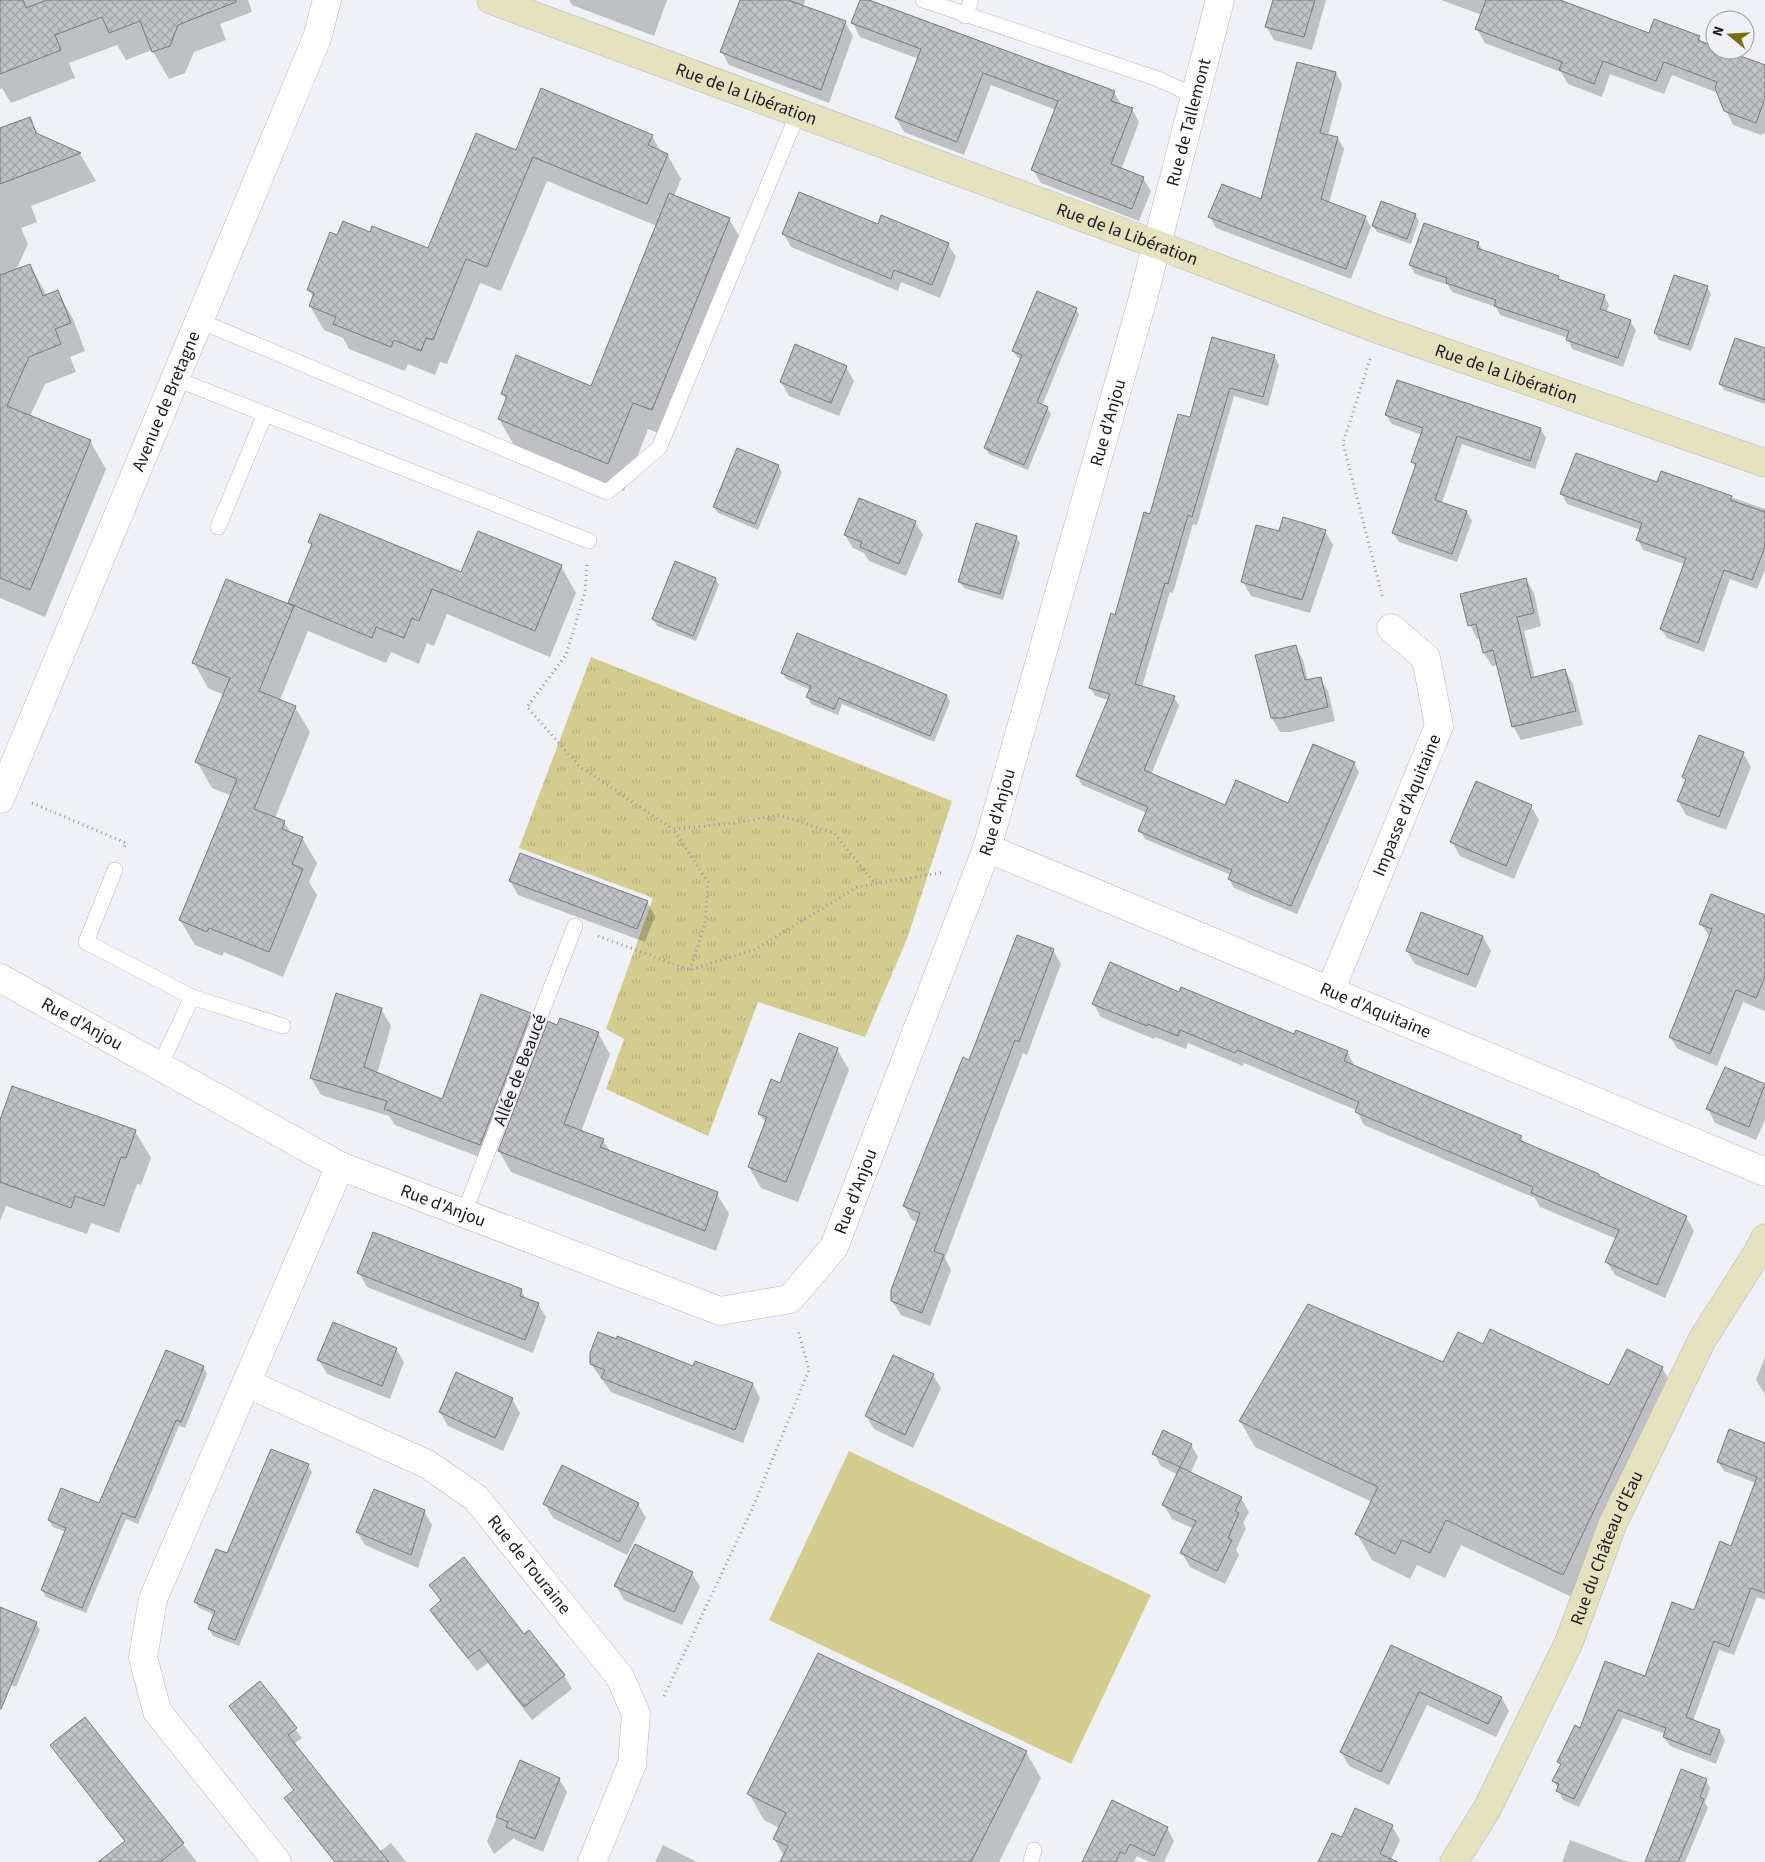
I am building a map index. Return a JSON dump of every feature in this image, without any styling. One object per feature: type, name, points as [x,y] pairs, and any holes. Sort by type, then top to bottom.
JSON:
[{"type":"street","name":"Avenue de Bretagne","points":[[2,795],[317,38],[327,0]]},
{"type":"street","name":"Rue de la Libération","points":[[491,0],[1157,245],[1380,330],[1765,463]]},
{"type":"street","name":"Rue de Tallemont","points":[[1157,245],[1194,95],[1220,0]]},
{"type":"street","name":"Rue d'Anjou","points":[[0,978],[159,1068],[340,1166],[720,1311],[790,1299],[834,1248],[987,848],[1157,245]]},
{"type":"street","name":"Impasse d'Aquitaine","points":[[1330,991],[1439,726],[1426,658],[1391,628]]},
{"type":"street","name":"Rue d'Aquitaine","points":[[987,848],[1765,1172]]},
{"type":"street","points":[[277,1862],[157,1711],[143,1657],[153,1599],[248,1384],[340,1166]]},
{"type":"street","name":"Rue du Château d'Eau","points":[[1454,1862],[1487,1809],[1569,1642],[1613,1523],[1702,1340],[1765,1238]]},
{"type":"street","name":"Rue de Touraine","points":[[248,1384],[427,1464],[476,1498],[620,1677],[636,1714],[632,1764],[592,1862]]},
{"type":"lane","points":[[922,0],[965,16],[1158,79],[1194,95]]},
{"type":"lane","points":[[965,16],[971,0]]},
{"type":"lane","points":[[200,321],[607,492],[659,448],[798,113]]},
{"type":"lane","points":[[176,379],[589,541]]},
{"type":"lane","points":[[218,527],[265,414]]},
{"type":"lane","points":[[115,870],[86,942],[192,997],[283,1026]]},
{"type":"lane","name":"Allée de Beaucé","points":[[464,1213],[575,926]]},
{"type":"lane","points":[[159,1068],[192,997]]},
{"type":"path","points":[[1380,330],[1343,442],[1391,628]]},
{"type":"path","points":[[589,541],[584,592],[566,655],[527,707],[579,766],[673,829],[708,882],[704,924],[690,970]]},
{"type":"path","points":[[2,795],[126,843],[115,870]]},
{"type":"path","points":[[673,829],[735,823],[779,815],[834,833],[875,884]]},
{"type":"path","points":[[575,926],[690,970],[756,948],[857,887],[948,872],[945,878]]},
{"type":"path","points":[[661,1702],[753,1507],[809,1370],[790,1299]]},
{"type":"green space","points":[[591,657],[952,801],[907,939],[865,1037],[758,1002],[708,1136],[606,1089],[624,1039],[606,1029],[653,898],[519,848]]},
{"type":"green space","points":[[849,1451],[1151,1595],[1071,1764],[769,1620]]},
{"type":"building","points":[[0,0],[23,0],[26,8],[47,0],[236,0],[236,2],[178,25],[170,46],[152,52],[140,21],[109,33],[102,17],[55,35],[61,50],[0,74]]},
{"type":"building","points":[[740,0],[788,0],[846,21],[821,90],[720,52]]},
{"type":"building","points":[[860,0],[869,0],[1115,91],[1111,101],[1133,108],[1111,164],[1144,177],[1132,209],[1031,170],[1058,101],[983,73],[957,142],[895,118],[921,49],[851,23]]},
{"type":"building","points":[[1273,0],[1315,0],[1304,37],[1265,27]]},
{"type":"building","points":[[1486,0],[1560,0],[1649,33],[1654,19],[1700,36],[1698,40],[1705,43],[1705,60],[1751,60],[1765,65],[1765,98],[1756,123],[1724,111],[1715,88],[1717,82],[1664,62],[1656,81],[1603,61],[1594,84],[1559,70],[1562,62],[1475,29]]},
{"type":"building","points":[[1297,62],[1336,72],[1320,133],[1338,137],[1321,199],[1366,216],[1346,269],[1208,217],[1222,184],[1261,199]]},
{"type":"building","points":[[541,88],[653,135],[648,145],[668,154],[647,204],[533,157],[487,267],[466,259],[433,340],[426,338],[421,351],[394,340],[391,347],[333,324],[336,317],[309,306],[314,293],[307,290],[330,232],[337,235],[343,221],[370,232],[372,226],[428,248],[476,133],[516,150]]},
{"type":"building","points":[[30,117],[36,133],[81,153],[0,184],[0,128]]},
{"type":"building","points":[[799,192],[878,224],[881,215],[949,243],[932,285],[894,270],[891,279],[782,234]]},
{"type":"building","points":[[669,193],[730,218],[652,410],[633,403],[608,464],[498,419],[507,396],[501,394],[516,355],[591,386]]},
{"type":"building","points":[[1381,201],[1416,214],[1407,239],[1372,226]]},
{"type":"building","points":[[1424,223],[1479,242],[1477,248],[1559,276],[1558,279],[1605,295],[1600,309],[1631,320],[1618,358],[1566,340],[1569,331],[1494,306],[1496,300],[1446,283],[1447,278],[1409,265]]},
{"type":"building","points":[[30,264],[43,296],[58,290],[71,323],[55,329],[61,344],[29,357],[7,406],[91,440],[30,590],[0,578],[0,275]]},
{"type":"building","points":[[1674,275],[1708,286],[1688,345],[1654,333]]},
{"type":"building","points":[[1037,291],[1077,308],[1037,402],[1048,407],[1024,465],[984,448],[1022,355],[1012,351]]},
{"type":"building","points":[[1212,337],[1275,355],[1263,397],[1230,388],[1192,517],[1188,515],[1168,584],[1165,583],[1135,684],[1175,696],[1144,770],[1225,805],[1236,780],[1288,803],[1313,744],[1355,762],[1291,906],[1228,879],[1232,870],[1138,831],[1148,807],[1076,776],[1110,694],[1089,688],[1111,613],[1115,615],[1144,512],[1150,514],[1178,414],[1190,417]]},
{"type":"building","points":[[1735,338],[1765,348],[1765,400],[1719,384]]},
{"type":"building","points":[[795,344],[847,366],[831,403],[780,382]]},
{"type":"building","points":[[1397,380],[1541,428],[1530,461],[1457,436],[1435,500],[1467,511],[1452,554],[1392,533],[1416,464],[1411,462],[1423,428],[1385,415]]},
{"type":"building","points":[[737,448],[779,465],[755,524],[713,507]]},
{"type":"building","points":[[1576,453],[1657,482],[1661,471],[1732,496],[1730,500],[1765,512],[1765,547],[1752,580],[1724,570],[1698,643],[1660,629],[1686,558],[1636,540],[1642,523],[1560,494]]},
{"type":"building","points":[[859,498],[916,521],[899,564],[860,547],[862,542],[844,535]]},
{"type":"building","points":[[320,514],[461,572],[478,531],[562,565],[535,631],[432,589],[419,621],[412,618],[404,638],[376,627],[372,638],[288,603],[312,544],[308,542]]},
{"type":"building","points":[[1283,517],[1326,530],[1302,600],[1241,582],[1256,525],[1279,531]]},
{"type":"building","points":[[976,523],[1017,536],[1000,594],[958,582]]},
{"type":"building","points":[[675,561],[716,578],[693,636],[652,619]]},
{"type":"building","points":[[1526,578],[1534,613],[1517,617],[1531,678],[1565,669],[1576,711],[1512,727],[1493,650],[1483,653],[1476,624],[1468,626],[1460,594]]},
{"type":"building","points":[[226,579],[294,606],[259,691],[296,706],[254,809],[285,821],[282,829],[303,837],[292,864],[303,869],[269,952],[209,928],[207,932],[179,920],[237,779],[195,762],[230,678],[192,663]]},
{"type":"building","points":[[797,633],[947,695],[930,736],[839,698],[834,709],[806,697],[811,686],[781,673]]},
{"type":"building","points":[[1296,645],[1305,680],[1321,677],[1328,707],[1282,718],[1271,718],[1255,655]]},
{"type":"building","points":[[1699,735],[1744,752],[1719,817],[1677,801],[1686,779],[1682,777]]},
{"type":"building","points":[[1476,781],[1532,805],[1506,866],[1450,842]]},
{"type":"building","points":[[520,853],[648,901],[637,929],[509,881]]},
{"type":"building","points":[[1711,894],[1765,915],[1765,977],[1756,998],[1736,990],[1710,1054],[1669,1037],[1712,929],[1699,924]]},
{"type":"building","points":[[1421,912],[1483,936],[1468,975],[1406,951]]},
{"type":"building","points":[[1017,935],[1054,949],[1019,1042],[1015,1040],[934,1251],[944,1255],[922,1313],[891,1301],[891,1290],[920,1213],[903,1206],[963,1057],[969,1060]]},
{"type":"building","points":[[1110,962],[1179,992],[1181,987],[1294,1034],[1296,1030],[1348,1051],[1344,1061],[1522,1136],[1519,1140],[1599,1174],[1599,1176],[1687,1216],[1657,1285],[1605,1262],[1619,1230],[1531,1193],[1533,1187],[1355,1112],[1359,1102],[1237,1050],[1235,1053],[1180,1030],[1178,1036],[1092,1004]]},
{"type":"building","points":[[336,993],[382,1008],[364,1067],[442,1099],[481,994],[531,1013],[480,1145],[384,1109],[387,1101],[310,1078]]},
{"type":"building","points":[[560,1018],[599,1032],[564,1124],[604,1139],[600,1147],[718,1192],[705,1231],[498,1151],[548,1021],[557,1025]]},
{"type":"building","points":[[799,1033],[838,1048],[786,1182],[748,1167],[767,1117],[758,1114],[771,1079],[780,1083]]},
{"type":"building","points":[[1725,1067],[1765,1084],[1749,1127],[1706,1109]]},
{"type":"building","points":[[12,1086],[136,1130],[126,1158],[121,1157],[104,1206],[75,1196],[71,1208],[0,1182],[0,1120]]},
{"type":"building","points":[[373,1232],[522,1289],[520,1296],[539,1303],[525,1340],[357,1273]]},
{"type":"building","points":[[1308,1304],[1443,1362],[1458,1332],[1483,1344],[1490,1329],[1609,1385],[1627,1349],[1663,1367],[1563,1575],[1446,1520],[1430,1553],[1402,1540],[1395,1554],[1355,1534],[1378,1487],[1239,1421]]},
{"type":"building","points":[[333,1322],[397,1348],[382,1386],[317,1360]]},
{"type":"building","points":[[598,1332],[617,1339],[617,1336],[693,1366],[695,1361],[753,1383],[735,1430],[601,1378],[605,1370],[590,1364],[590,1353]]},
{"type":"building","points":[[166,1350],[204,1366],[181,1422],[176,1420],[135,1518],[122,1513],[82,1608],[41,1590],[66,1528],[48,1520],[61,1488],[99,1503]]},
{"type":"building","points":[[893,1355],[934,1374],[905,1435],[865,1416]]},
{"type":"building","points":[[456,1372],[513,1398],[495,1438],[439,1412]]},
{"type":"building","points":[[1729,1429],[1765,1443],[1765,1593],[1751,1588],[1729,1647],[1714,1641],[1686,1717],[1720,1730],[1710,1755],[1663,1737],[1666,1728],[1618,1710],[1574,1799],[1556,1791],[1559,1784],[1552,1781],[1561,1764],[1557,1762],[1575,1725],[1580,1728],[1605,1661],[1645,1676],[1672,1602],[1694,1610],[1720,1541],[1731,1546],[1757,1477],[1717,1462]]},
{"type":"building","points":[[1163,1430],[1192,1444],[1180,1467],[1152,1454]]},
{"type":"building","points":[[271,1449],[309,1464],[235,1640],[208,1629],[215,1611],[194,1602],[216,1549],[227,1553]]},
{"type":"building","points":[[562,1465],[639,1503],[619,1542],[543,1504]]},
{"type":"building","points":[[1180,1467],[1242,1497],[1235,1511],[1239,1513],[1228,1538],[1232,1540],[1217,1571],[1180,1553],[1196,1521],[1162,1505]]},
{"type":"building","points":[[374,1489],[425,1510],[411,1555],[356,1532]]},
{"type":"building","points":[[635,1544],[693,1572],[674,1612],[614,1586]]},
{"type":"building","points":[[464,1557],[524,1634],[529,1630],[565,1675],[524,1707],[479,1650],[468,1658],[430,1610],[441,1600],[429,1585]]},
{"type":"building","points":[[0,1607],[37,1622],[1,1709],[0,1709]]},
{"type":"building","points":[[1391,1645],[1502,1697],[1488,1724],[1419,1692],[1381,1772],[1340,1752]]},
{"type":"building","points":[[818,1653],[1027,1751],[971,1862],[780,1862],[788,1846],[773,1839],[786,1813],[747,1794]]},
{"type":"building","points":[[260,1681],[297,1728],[288,1735],[389,1862],[335,1862],[284,1798],[294,1790],[229,1706]]},
{"type":"building","points":[[85,1717],[184,1843],[160,1862],[98,1862],[125,1841],[50,1745]]},
{"type":"building","points":[[520,1760],[560,1778],[535,1839],[506,1827],[508,1822],[496,1817]]},
{"type":"building","points":[[1681,1769],[1707,1779],[1700,1797],[1704,1799],[1678,1862],[1645,1862]]},
{"type":"building","points":[[1112,1800],[1168,1827],[1154,1856],[1130,1844],[1125,1854],[1120,1852],[1116,1862],[1082,1862]]},
{"type":"building","points":[[1355,1808],[1393,1825],[1380,1854],[1398,1862],[1318,1862],[1332,1833],[1342,1837]]}]
